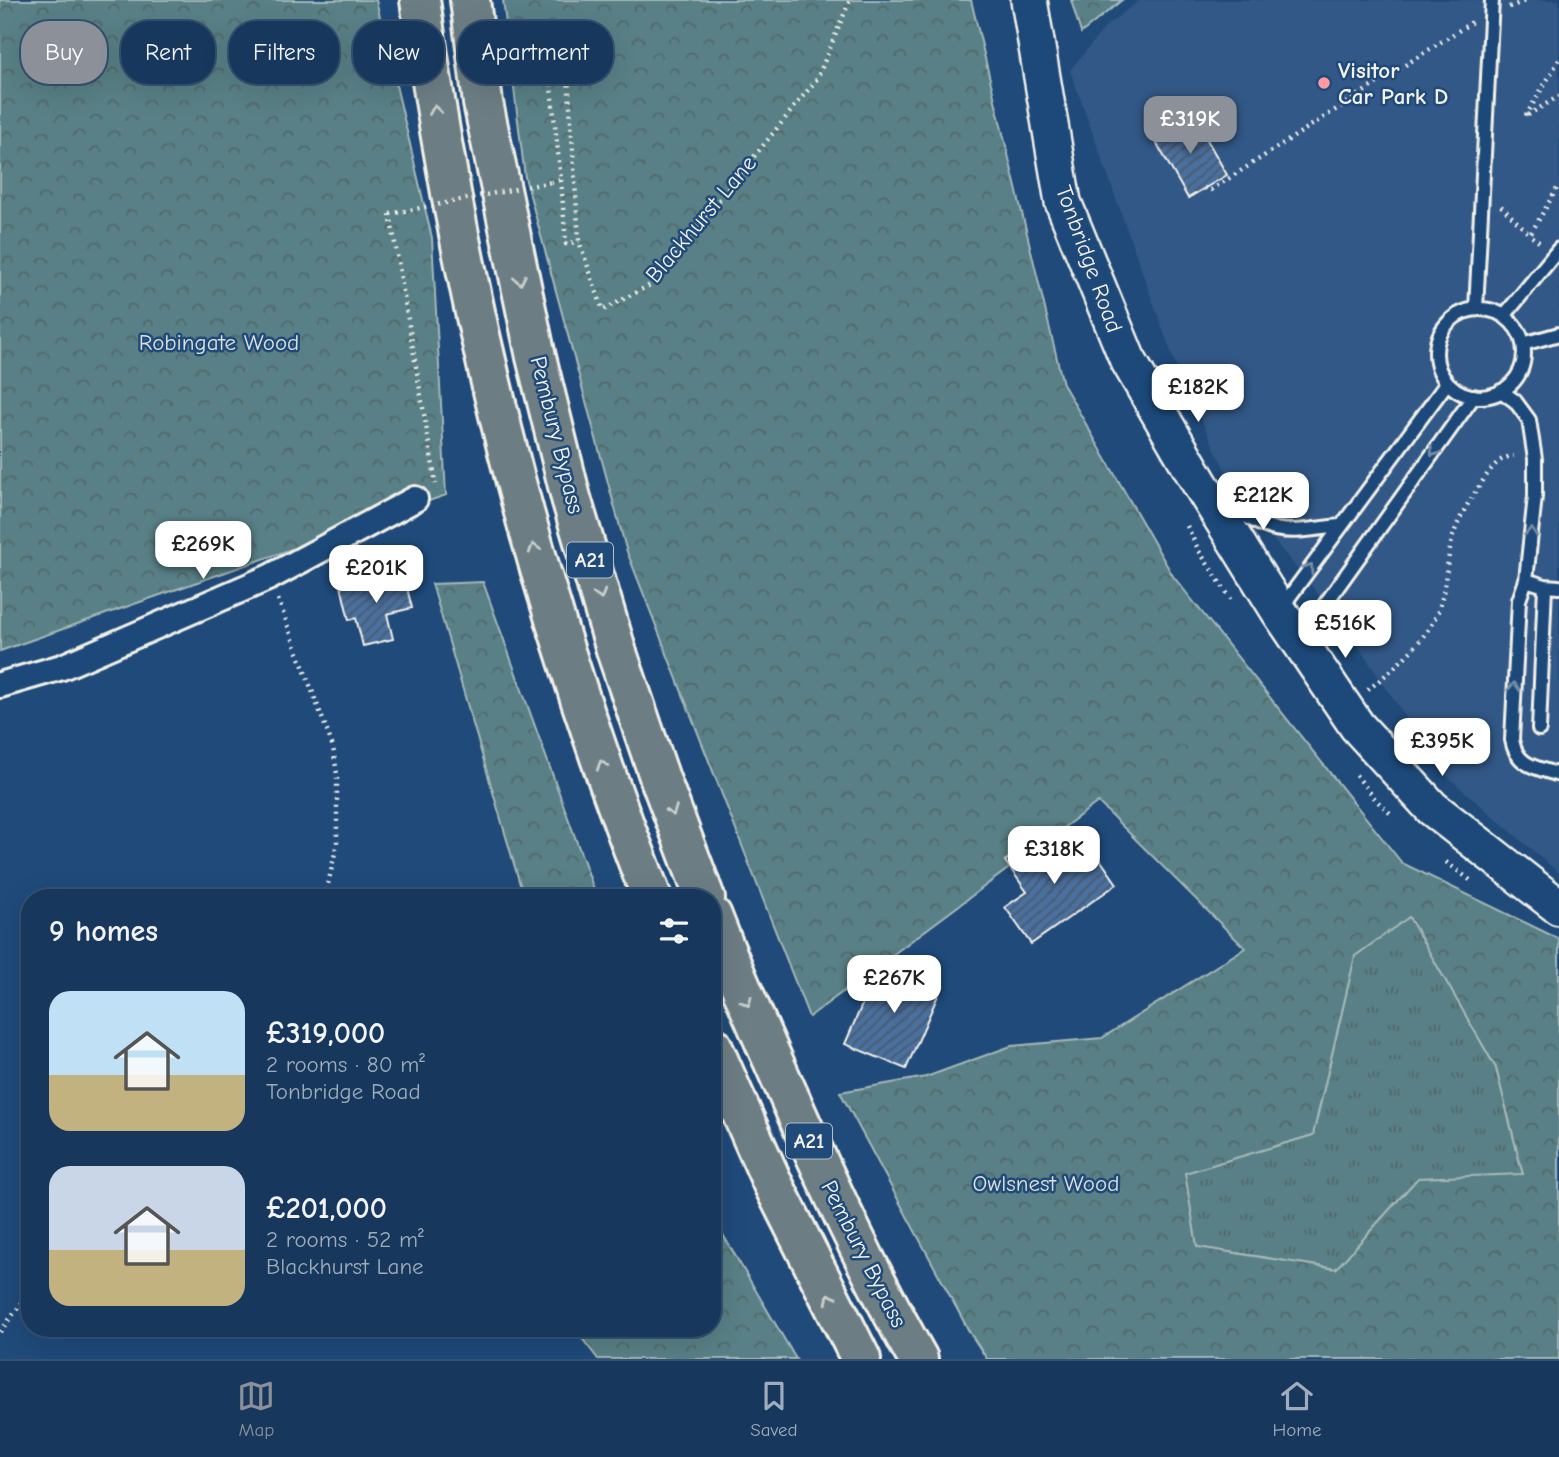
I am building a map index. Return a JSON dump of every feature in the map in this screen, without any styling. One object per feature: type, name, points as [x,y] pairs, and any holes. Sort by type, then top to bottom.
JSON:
[{"type":"highway","name":"A21","points":[[420,0],[447,177],[486,367],[519,495],[573,680],[612,795],[649,889]]},
{"type":"highway","name":"Pembury Bypass","points":[[470,0],[484,103],[501,191],[536,357],[571,498],[617,653],[702,889]]},
{"type":"highway","name":"Pembury Bypass","points":[[721,939],[819,1163],[918,1359]]},
{"type":"highway","name":"A21","points":[[721,1066],[772,1182],[862,1359]]},
{"type":"street","name":"Tonbridge Road","points":[[1028,0],[1063,202],[1127,358],[1199,482],[1279,611],[1345,710],[1432,808],[1559,907]]},
{"type":"street","points":[[0,685],[62,667],[270,577],[415,499]]},
{"type":"lane","points":[[1476,309],[1491,5]]},
{"type":"lane","points":[[1504,316],[1557,252]]},
{"type":"lane","points":[[1476,309],[1491,310],[1504,316],[1513,324],[1523,344],[1524,358],[1512,383],[1488,396],[1463,393],[1447,383],[1439,368],[1436,354],[1443,329],[1452,319],[1476,309]]},
{"type":"lane","points":[[1523,344],[1559,334]]},
{"type":"lane","points":[[1279,611],[1339,526],[1447,383]]},
{"type":"lane","points":[[1501,391],[1515,401],[1529,420],[1535,458],[1535,496],[1526,580],[1519,600],[1511,740],[1514,754],[1523,763],[1559,775]]},
{"type":"lane","points":[[1299,641],[1474,396]]},
{"type":"lane","points":[[1199,482],[1245,517],[1272,530],[1299,531],[1339,526]]},
{"type":"lane","points":[[1526,580],[1559,587]]},
{"type":"lane","points":[[1539,729],[1545,586]]},
{"type":"path","name":"Blackhurst Lane","points":[[561,180],[547,51],[566,48],[579,241],[603,310],[650,285],[817,79],[850,0]]},
{"type":"path","points":[[1204,188],[1211,190],[1491,5]]},
{"type":"path","points":[[1559,60],[1525,117],[1559,96]]},
{"type":"path","points":[[415,499],[437,488],[390,214],[561,180],[566,244],[579,241]]},
{"type":"path","points":[[1530,235],[1559,185]]},
{"type":"path","points":[[1497,202],[1530,235],[1557,252]]},
{"type":"path","points":[[1345,710],[1412,649],[1436,615],[1446,585],[1449,554],[1460,514],[1494,465],[1511,455],[1535,458]]},
{"type":"path","points":[[270,577],[332,747],[337,774],[337,844],[327,889]]},
{"type":"path","points":[[0,1332],[21,1304]]},
{"type":"shaded area","points":[[1140,0],[1559,0],[1559,873],[1443,773],[1344,625],[1238,497],[1178,372],[1070,70],[1107,25]]},
{"type":"green space","name":"Robingate Wood","points":[[0,0],[376,0],[381,21],[353,21],[353,84],[396,84],[432,238],[446,495],[0,651]]},
{"type":"green space","name":"Owlsnest Wood","points":[[503,0],[971,0],[1063,384],[1173,576],[1402,863],[1559,939],[1559,1359],[987,1359],[970,1333],[840,1092],[926,1077],[1011,1046],[1102,1038],[1245,948],[1098,802],[809,1017],[626,549],[525,177],[513,84],[613,84],[613,21],[506,21]],"holes":[[[1409,917],[1496,1068],[1523,1174],[1418,1178],[1336,1269],[1197,1247],[1185,1173],[1313,1135],[1355,956]]]},
{"type":"green space","points":[[1071,0],[1122,0],[1081,33]]},
{"type":"green space","points":[[483,582],[594,889],[521,889],[432,584]]},
{"type":"green space","points":[[1409,916],[1496,1068],[1523,1175],[1418,1178],[1336,1269],[1197,1247],[1184,1173],[1313,1135],[1355,956]]},
{"type":"green space","points":[[721,1231],[796,1359],[598,1359],[581,1337],[721,1337]]},
{"type":"building","points":[[1193,115],[1227,175],[1188,198],[1153,137]]},
{"type":"building","points":[[403,572],[412,608],[387,614],[393,639],[363,646],[356,618],[349,620],[341,586]]},
{"type":"building","points":[[1045,832],[1066,861],[1090,845],[1117,884],[1031,944],[1005,907],[1027,892],[1005,861]]},
{"type":"building","points":[[881,961],[942,986],[906,1069],[845,1044]]},
{"type":"place","name":"Visitor Car Park D","points":[[1324,83]]}]
